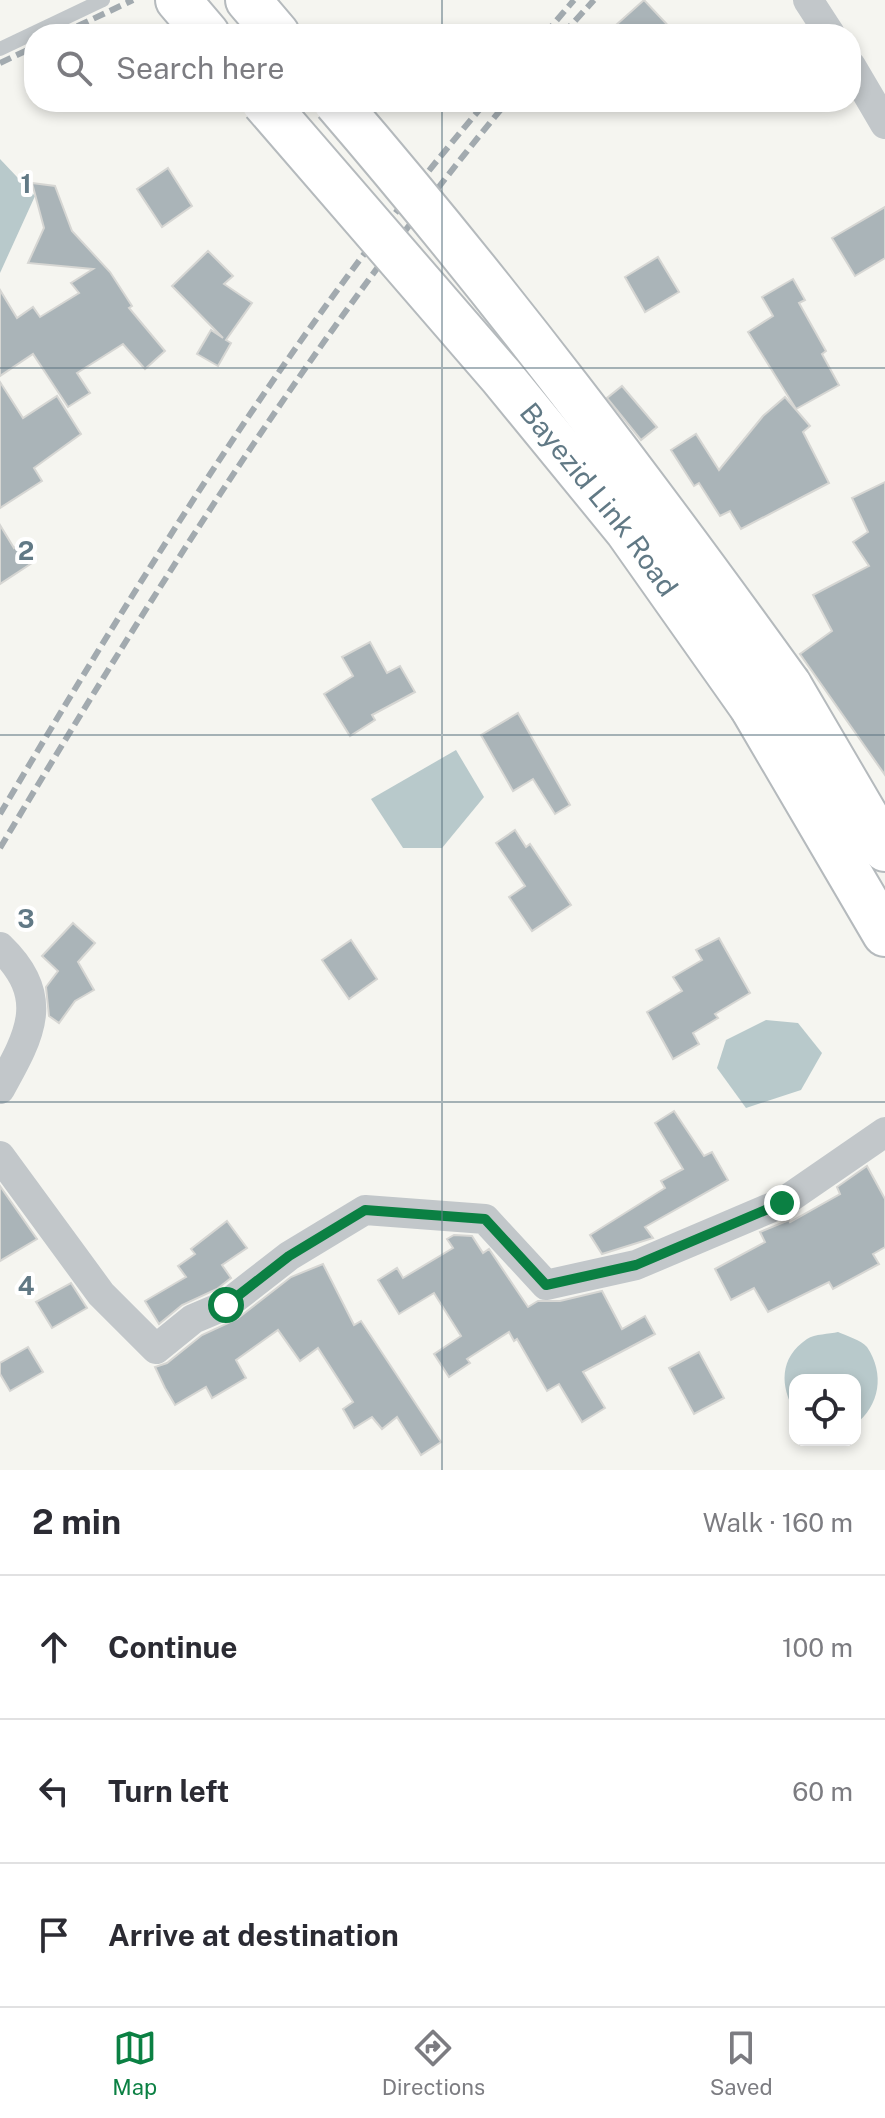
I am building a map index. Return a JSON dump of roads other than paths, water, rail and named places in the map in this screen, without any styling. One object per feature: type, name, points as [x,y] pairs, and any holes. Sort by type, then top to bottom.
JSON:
[{"type":"main road","points":[[178,0],[198,24]]},
{"type":"main road","points":[[248,0],[268,24]]},
{"type":"main road","name":"Bayezid Link Road","points":[[273,112],[771,696],[885,849]]},
{"type":"main road","name":"Bayezid Link Road","points":[[344,112],[529,336],[663,510],[771,696],[885,934]]},
{"type":"street","points":[[808,0],[824,24]]},
{"type":"street","points":[[861,83],[885,124]]},
{"type":"street","points":[[0,947],[26,976],[32,1011],[26,1042],[0,1089]]},
{"type":"street","points":[[0,1156],[101,1294],[156,1349],[193,1319],[226,1305],[289,1256],[365,1210],[485,1219],[546,1285],[636,1265],[782,1203],[885,1132]]},
{"type":"lane","points":[[53,24],[103,0]]},
{"type":"lane","points":[[0,49],[24,38]]},
{"type":"railway","points":[[82,24],[133,0]]},
{"type":"railway","points":[[554,24],[574,0]]},
{"type":"railway","points":[[572,24],[594,0]]},
{"type":"railway","points":[[0,63],[24,52]]},
{"type":"railway","points":[[0,814],[169,538],[289,358],[417,185],[478,112]]},
{"type":"railway","points":[[0,848],[117,655],[239,465],[368,280],[499,112]]}]
